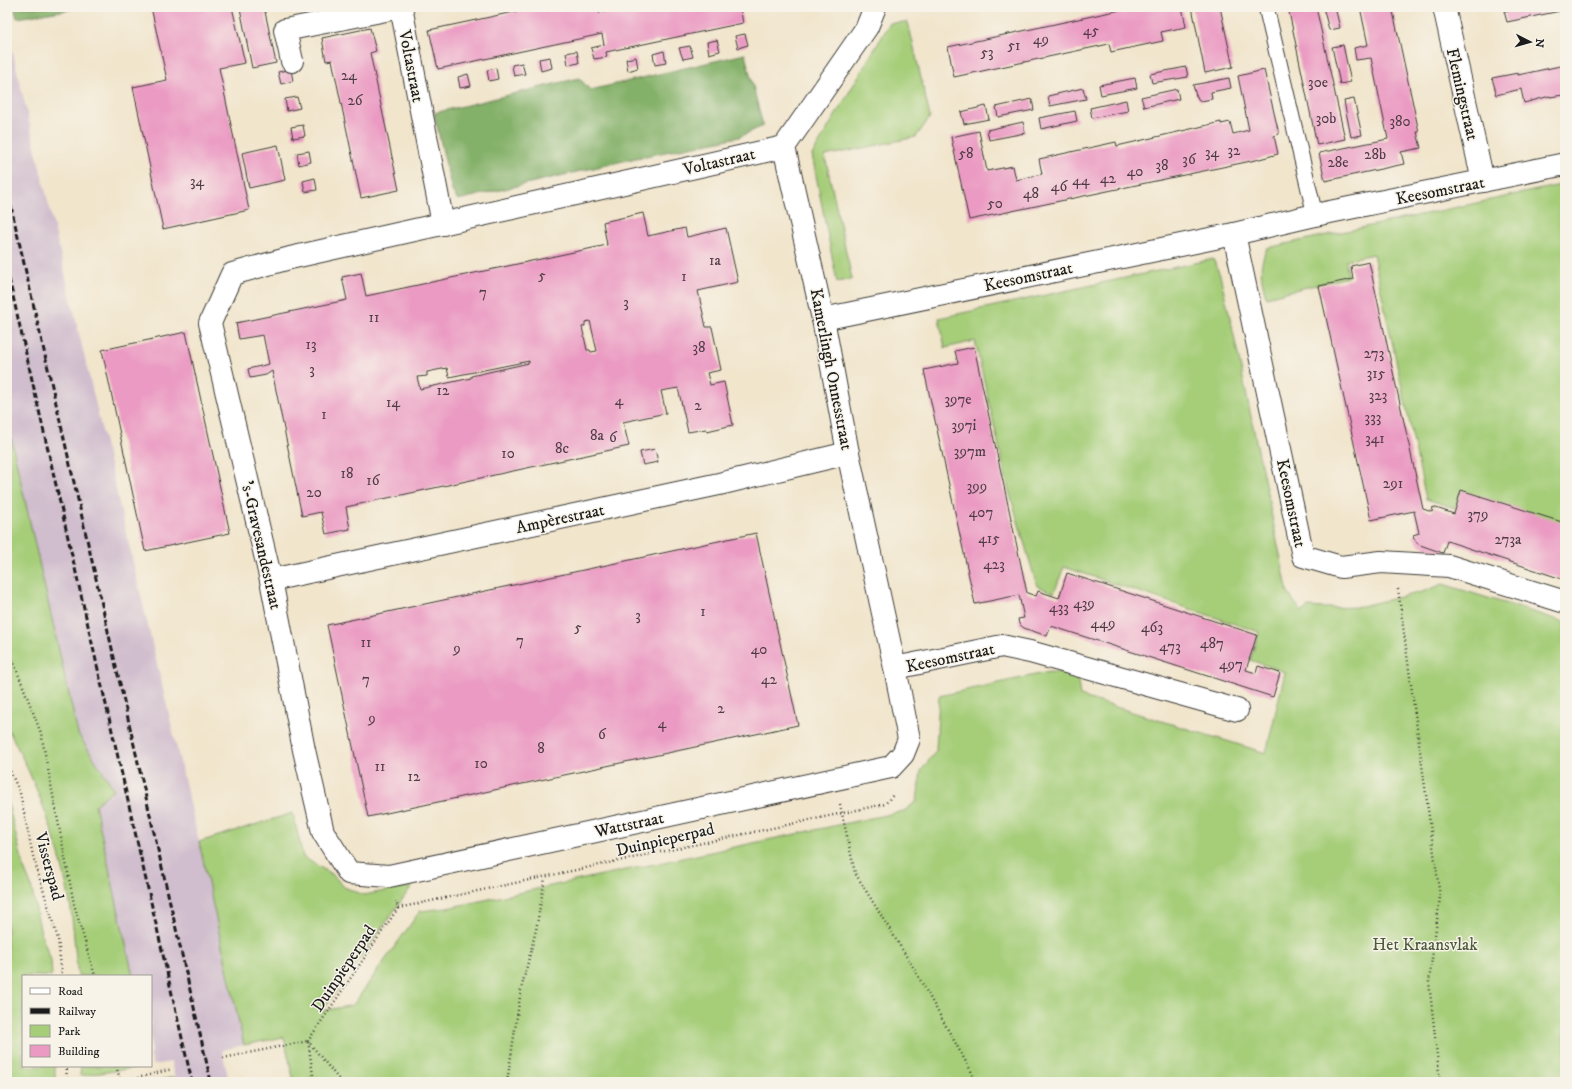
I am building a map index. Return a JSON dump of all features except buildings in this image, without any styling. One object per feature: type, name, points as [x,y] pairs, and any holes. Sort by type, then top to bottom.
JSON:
[{"type":"street","name":"Voltastraat","points":[[292,61],[286,30],[401,7],[443,224]]},
{"type":"street","points":[[784,147],[867,27],[876,7]]},
{"type":"street","name":"Flemingstraat","points":[[1444,7],[1483,181]]},
{"type":"street","name":"Voltastraat","points":[[290,258],[784,147]]},
{"type":"street","name":"Kamerlingh Onnesstraat","points":[[784,147],[823,319],[848,453],[895,668],[908,739],[904,754]]},
{"type":"street","name":"Keesomstraat","points":[[823,319],[1565,164]]},
{"type":"street","name":"Keesomstraat","points":[[1234,234],[1303,556],[1341,567],[1380,562],[1449,566],[1565,602]]},
{"type":"street","name":"'s-Gravesandestraat","points":[[290,258],[232,274],[210,323],[270,580],[303,743],[323,832],[350,873]]},
{"type":"street","name":"Ampèrestraat","points":[[270,580],[712,485],[848,453]]},
{"type":"street","name":"Keesomstraat","points":[[895,668],[1002,646],[1030,652],[1237,710]]},
{"type":"street","name":"Wattstraat","points":[[350,873],[389,876],[891,767],[904,754]]},
{"type":"lane","points":[[1266,7],[1315,215]]},
{"type":"path","points":[[1394,563],[1440,897],[1429,982],[1440,1082]]},
{"type":"path","points":[[7,645],[41,733],[74,904],[95,975]]},
{"type":"path","name":"Duinpieperpad","points":[[308,1041],[398,908],[545,878],[841,812],[885,804],[896,791],[904,754]]},
{"type":"path","name":"Visserspad","points":[[7,764],[20,793],[33,856],[58,939],[62,975]]},
{"type":"path","points":[[834,779],[855,873],[913,967],[971,1071],[975,1082]]},
{"type":"path","points":[[389,876],[398,908]]},
{"type":"path","points":[[507,1082],[521,990],[536,930],[545,878]]},
{"type":"path","points":[[223,1058],[308,1041]]},
{"type":"path","points":[[308,1041],[314,1082]]},
{"type":"path","points":[[308,1041],[341,1082]]},
{"type":"path","points":[[66,1067],[66,1082]]},
{"type":"path","points":[[116,1067],[122,1082],[172,1069]]},
{"type":"shaded area","points":[[7,28],[199,842],[244,1045],[222,1050],[229,1082],[176,1082],[171,1062],[153,1065],[152,975],[133,975],[95,805],[114,788],[78,734],[7,421]]},
{"type":"green space","points":[[14,7],[74,7],[74,9],[17,18]]},
{"type":"green space","points":[[908,22],[930,117],[916,137],[825,156],[852,279],[837,282],[812,155],[890,23]]},
{"type":"green space","points":[[745,54],[763,126],[739,137],[636,158],[458,200],[452,191],[434,113],[579,78],[590,90]]},
{"type":"green space","points":[[1565,184],[1565,542],[1426,499],[1373,254],[1346,260],[1348,277],[1266,297],[1261,267],[1267,248]]},
{"type":"green space","name":"Het Kraansvlak","points":[[1213,259],[1220,275],[1232,326],[1288,593],[1302,612],[1308,607],[1357,607],[1422,592],[1443,584],[1565,622],[1565,1082],[294,1082],[284,1037],[244,1045],[199,842],[293,813],[303,857],[333,875],[344,887],[364,895],[412,886],[322,1011],[353,1005],[420,911],[447,908],[904,811],[917,801],[921,771],[936,751],[939,696],[1049,672],[1077,673],[1080,696],[1266,753],[1285,672],[1250,660],[1259,632],[1064,567],[1054,593],[1037,586],[1009,491],[975,341],[945,348],[939,318]]},
{"type":"green space","points":[[7,421],[78,734],[114,789],[95,805],[133,975],[78,975],[71,910],[61,862],[38,793],[7,727]]},
{"type":"green space","points":[[7,799],[24,868],[31,885],[41,934],[51,960],[52,975],[22,975],[22,1067],[55,1067],[55,1082],[7,1082]]},
{"type":"green space","points":[[81,1067],[140,1067],[80,1076]]},
{"type":"green space","points":[[174,1077],[176,1082],[151,1082]]},
{"type":"railway","points":[[7,189],[211,1082]]},
{"type":"railway","points":[[7,270],[192,1082]]}]
